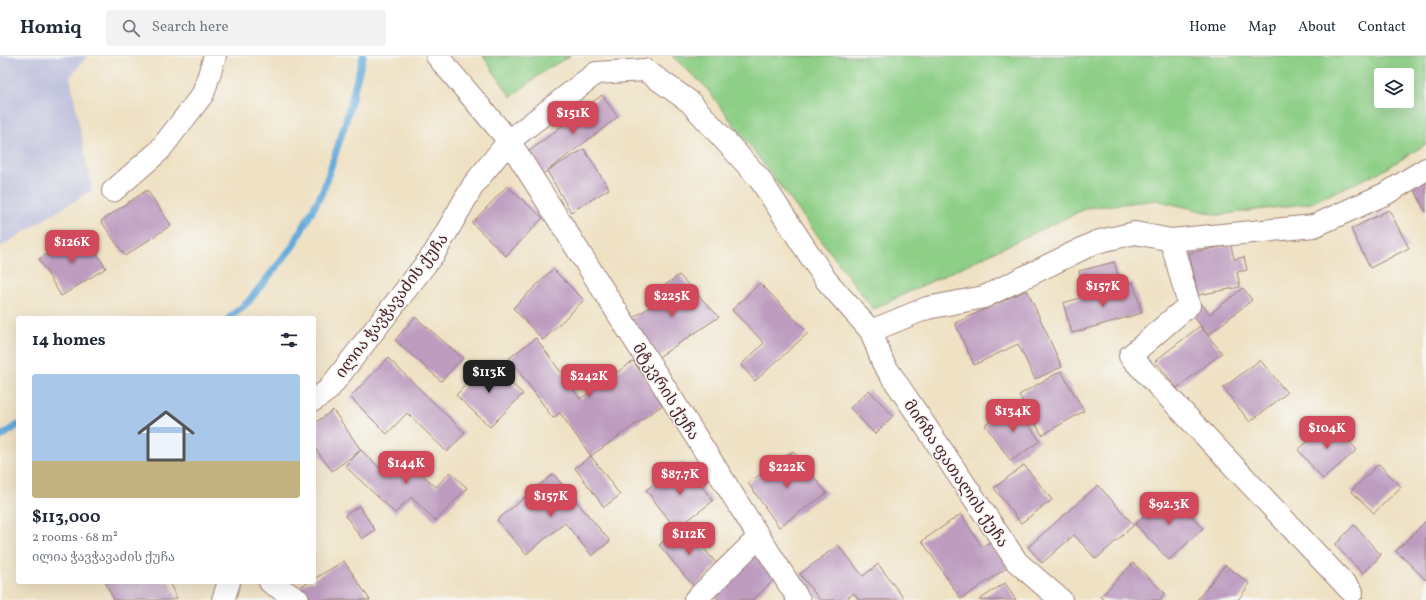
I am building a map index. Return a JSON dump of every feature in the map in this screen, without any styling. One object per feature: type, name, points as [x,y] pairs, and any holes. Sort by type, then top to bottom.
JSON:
[{"type":"street","points":[[113,191],[159,151],[203,94],[215,56]]},
{"type":"street","name":"მტკვრის ქუჩა","points":[[437,56],[509,141],[799,600]]},
{"type":"street","name":"ილია ჭავჭავაძის ქუჩა","points":[[316,399],[328,390],[435,252],[474,184],[509,141],[596,73],[645,70],[690,102],[759,178],[826,280],[871,331]]},
{"type":"street","points":[[871,331],[927,308],[984,297],[1096,242],[1135,233],[1171,240],[1314,226],[1388,193],[1426,169]]},
{"type":"street","points":[[1171,240],[1189,305],[1130,356],[1352,592]]},
{"type":"street","name":"მირზა ფათალის ქუჩა","points":[[871,331],[883,363],[1017,562],[1062,600]]},
{"type":"street","points":[[695,600],[759,537]]},
{"type":"street","points":[[223,600],[228,584]]},
{"type":"street","points":[[273,584],[298,600]]},
{"type":"shaded area","points":[[0,56],[87,56],[70,77],[92,190],[0,247]]},
{"type":"green space","points":[[483,56],[570,56],[547,69],[511,97]]},
{"type":"green space","points":[[672,56],[1426,56],[1426,144],[1386,169],[1311,203],[1218,215],[1156,200],[1087,208],[873,309],[704,85]]},
{"type":"building","points":[[602,95],[618,117],[543,174],[527,153]]},
{"type":"building","points":[[584,149],[609,189],[571,212],[547,171]]},
{"type":"building","points":[[1426,178],[1426,212],[1412,185]]},
{"type":"building","points":[[507,186],[543,218],[506,256],[472,223]]},
{"type":"building","points":[[147,190],[171,225],[125,256],[101,221]]},
{"type":"building","points":[[1389,210],[1409,248],[1370,268],[1351,229]]},
{"type":"building","points":[[83,232],[106,268],[61,296],[39,259]]},
{"type":"building","points":[[1231,245],[1234,259],[1244,257],[1247,270],[1237,272],[1240,287],[1198,295],[1189,253]]},
{"type":"building","points":[[1114,262],[1121,285],[1086,295],[1079,271]]},
{"type":"building","points":[[553,269],[584,300],[543,340],[513,308]]},
{"type":"building","points":[[679,275],[719,317],[654,360],[628,321],[667,296],[661,288]]},
{"type":"building","points":[[1133,282],[1142,313],[1072,333],[1063,303]]},
{"type":"building","points":[[760,283],[808,333],[755,381],[741,365],[764,343],[732,310]]},
{"type":"building","points":[[1243,288],[1252,300],[1208,335],[1191,313],[1202,304],[1210,314]]},
{"type":"building","points":[[1027,290],[1062,367],[1035,379],[1018,344],[974,365],[955,323]]},
{"type":"building","points":[[415,317],[463,358],[441,381],[395,340]]},
{"type":"building","points":[[1200,326],[1222,353],[1177,388],[1155,361]]},
{"type":"building","points":[[536,338],[580,399],[633,361],[664,404],[591,456],[560,413],[553,418],[509,358]]},
{"type":"building","points":[[388,358],[465,433],[447,452],[407,413],[387,434],[350,397]]},
{"type":"building","points":[[1260,360],[1287,393],[1250,422],[1223,388]]},
{"type":"building","points":[[488,362],[523,394],[490,427],[456,395]]},
{"type":"building","points":[[1061,371],[1084,411],[1042,435],[1019,395]]},
{"type":"building","points":[[869,390],[893,416],[875,434],[850,408]]},
{"type":"building","points":[[1014,404],[1040,441],[1011,461],[985,425]]},
{"type":"building","points":[[333,410],[361,450],[332,471],[316,450],[316,423]]},
{"type":"building","points":[[1331,422],[1357,450],[1323,479],[1298,450]]},
{"type":"building","points":[[361,450],[384,472],[400,454],[436,487],[450,472],[467,488],[436,521],[411,497],[395,513],[345,466]]},
{"type":"building","points":[[793,451],[827,493],[779,527],[748,483]]},
{"type":"building","points":[[591,456],[620,495],[604,507],[575,468]]},
{"type":"building","points":[[683,462],[713,501],[676,529],[646,490]]},
{"type":"building","points":[[1379,464],[1401,487],[1374,513],[1351,491]]},
{"type":"building","points":[[1024,465],[1052,500],[1021,523],[994,488]]},
{"type":"building","points":[[553,474],[610,541],[592,556],[565,523],[526,554],[497,520]]},
{"type":"building","points":[[1098,485],[1134,525],[1096,559],[1074,535],[1042,563],[1028,547]]},
{"type":"building","points":[[1169,493],[1203,528],[1169,560],[1135,524]]},
{"type":"building","points":[[359,506],[375,530],[362,539],[345,515]]},
{"type":"building","points":[[961,514],[982,547],[993,540],[1011,565],[961,599],[922,541]]},
{"type":"building","points":[[1426,521],[1426,580],[1396,551]]},
{"type":"building","points":[[684,525],[717,564],[695,588],[659,545]]},
{"type":"building","points":[[1354,525],[1381,555],[1363,574],[1335,545]]},
{"type":"building","points":[[838,545],[863,576],[878,564],[905,600],[859,600],[854,593],[845,600],[820,600],[800,574]]},
{"type":"building","points":[[754,550],[778,576],[753,600],[719,600],[711,592]]},
{"type":"building","points":[[344,561],[370,600],[308,600],[300,587],[305,584],[316,584],[316,578]]},
{"type":"building","points":[[1133,563],[1165,593],[1159,600],[1104,600],[1100,597]]},
{"type":"building","points":[[1225,565],[1250,584],[1238,600],[1197,600]]},
{"type":"building","points":[[1005,583],[1016,600],[979,600]]},
{"type":"building","points":[[106,584],[170,584],[177,598],[172,600],[114,600]]},
{"type":"waterway","points":[[231,316],[248,302],[293,246],[323,191],[345,124],[363,56]]},
{"type":"waterway","points":[[0,437],[16,426]]}]
